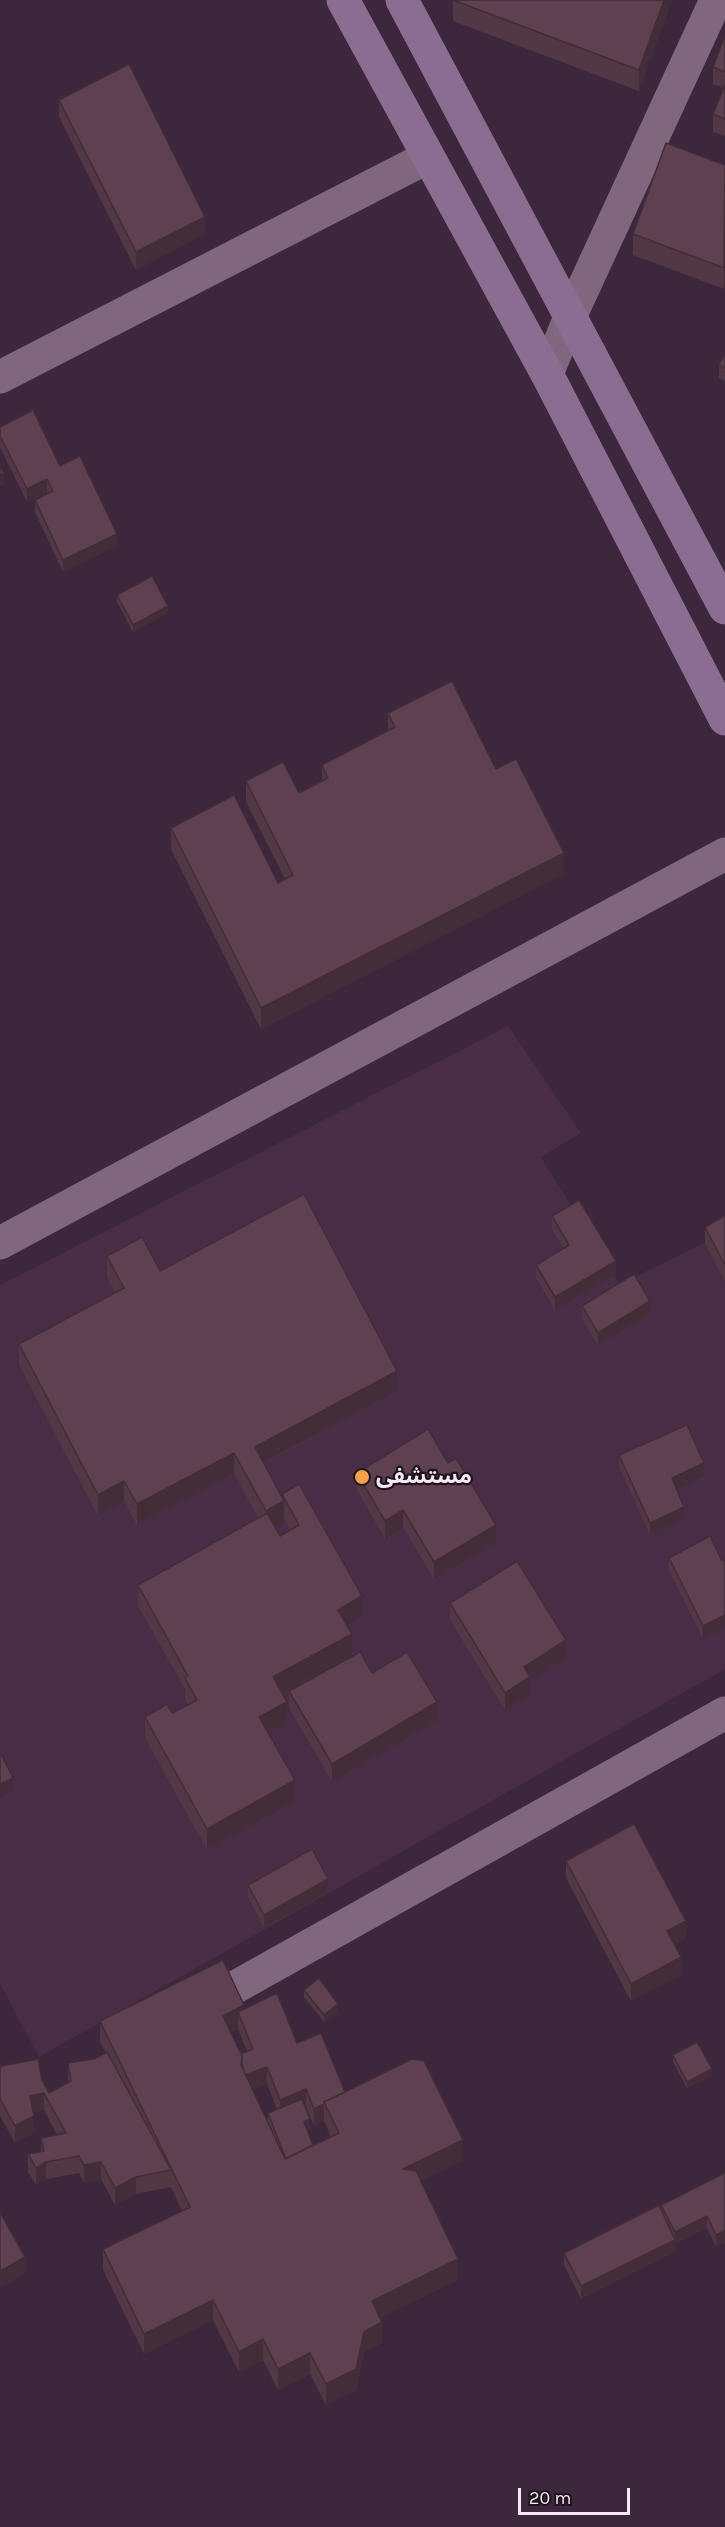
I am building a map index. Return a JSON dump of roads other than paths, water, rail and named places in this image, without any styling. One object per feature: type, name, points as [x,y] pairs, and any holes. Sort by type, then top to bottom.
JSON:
[{"type":"main road","points":[[343,0],[547,374],[725,719]]},
{"type":"main road","points":[[402,0],[725,608]]},
{"type":"street","points":[[547,374],[570,317],[716,0]]},
{"type":"street","points":[[0,377],[428,157]]},
{"type":"street","points":[[0,1243],[725,854]]},
{"type":"street","points":[[177,2020],[725,1713]]},
{"type":"place","name":"مستشفى","points":[[362,1477]]}]
